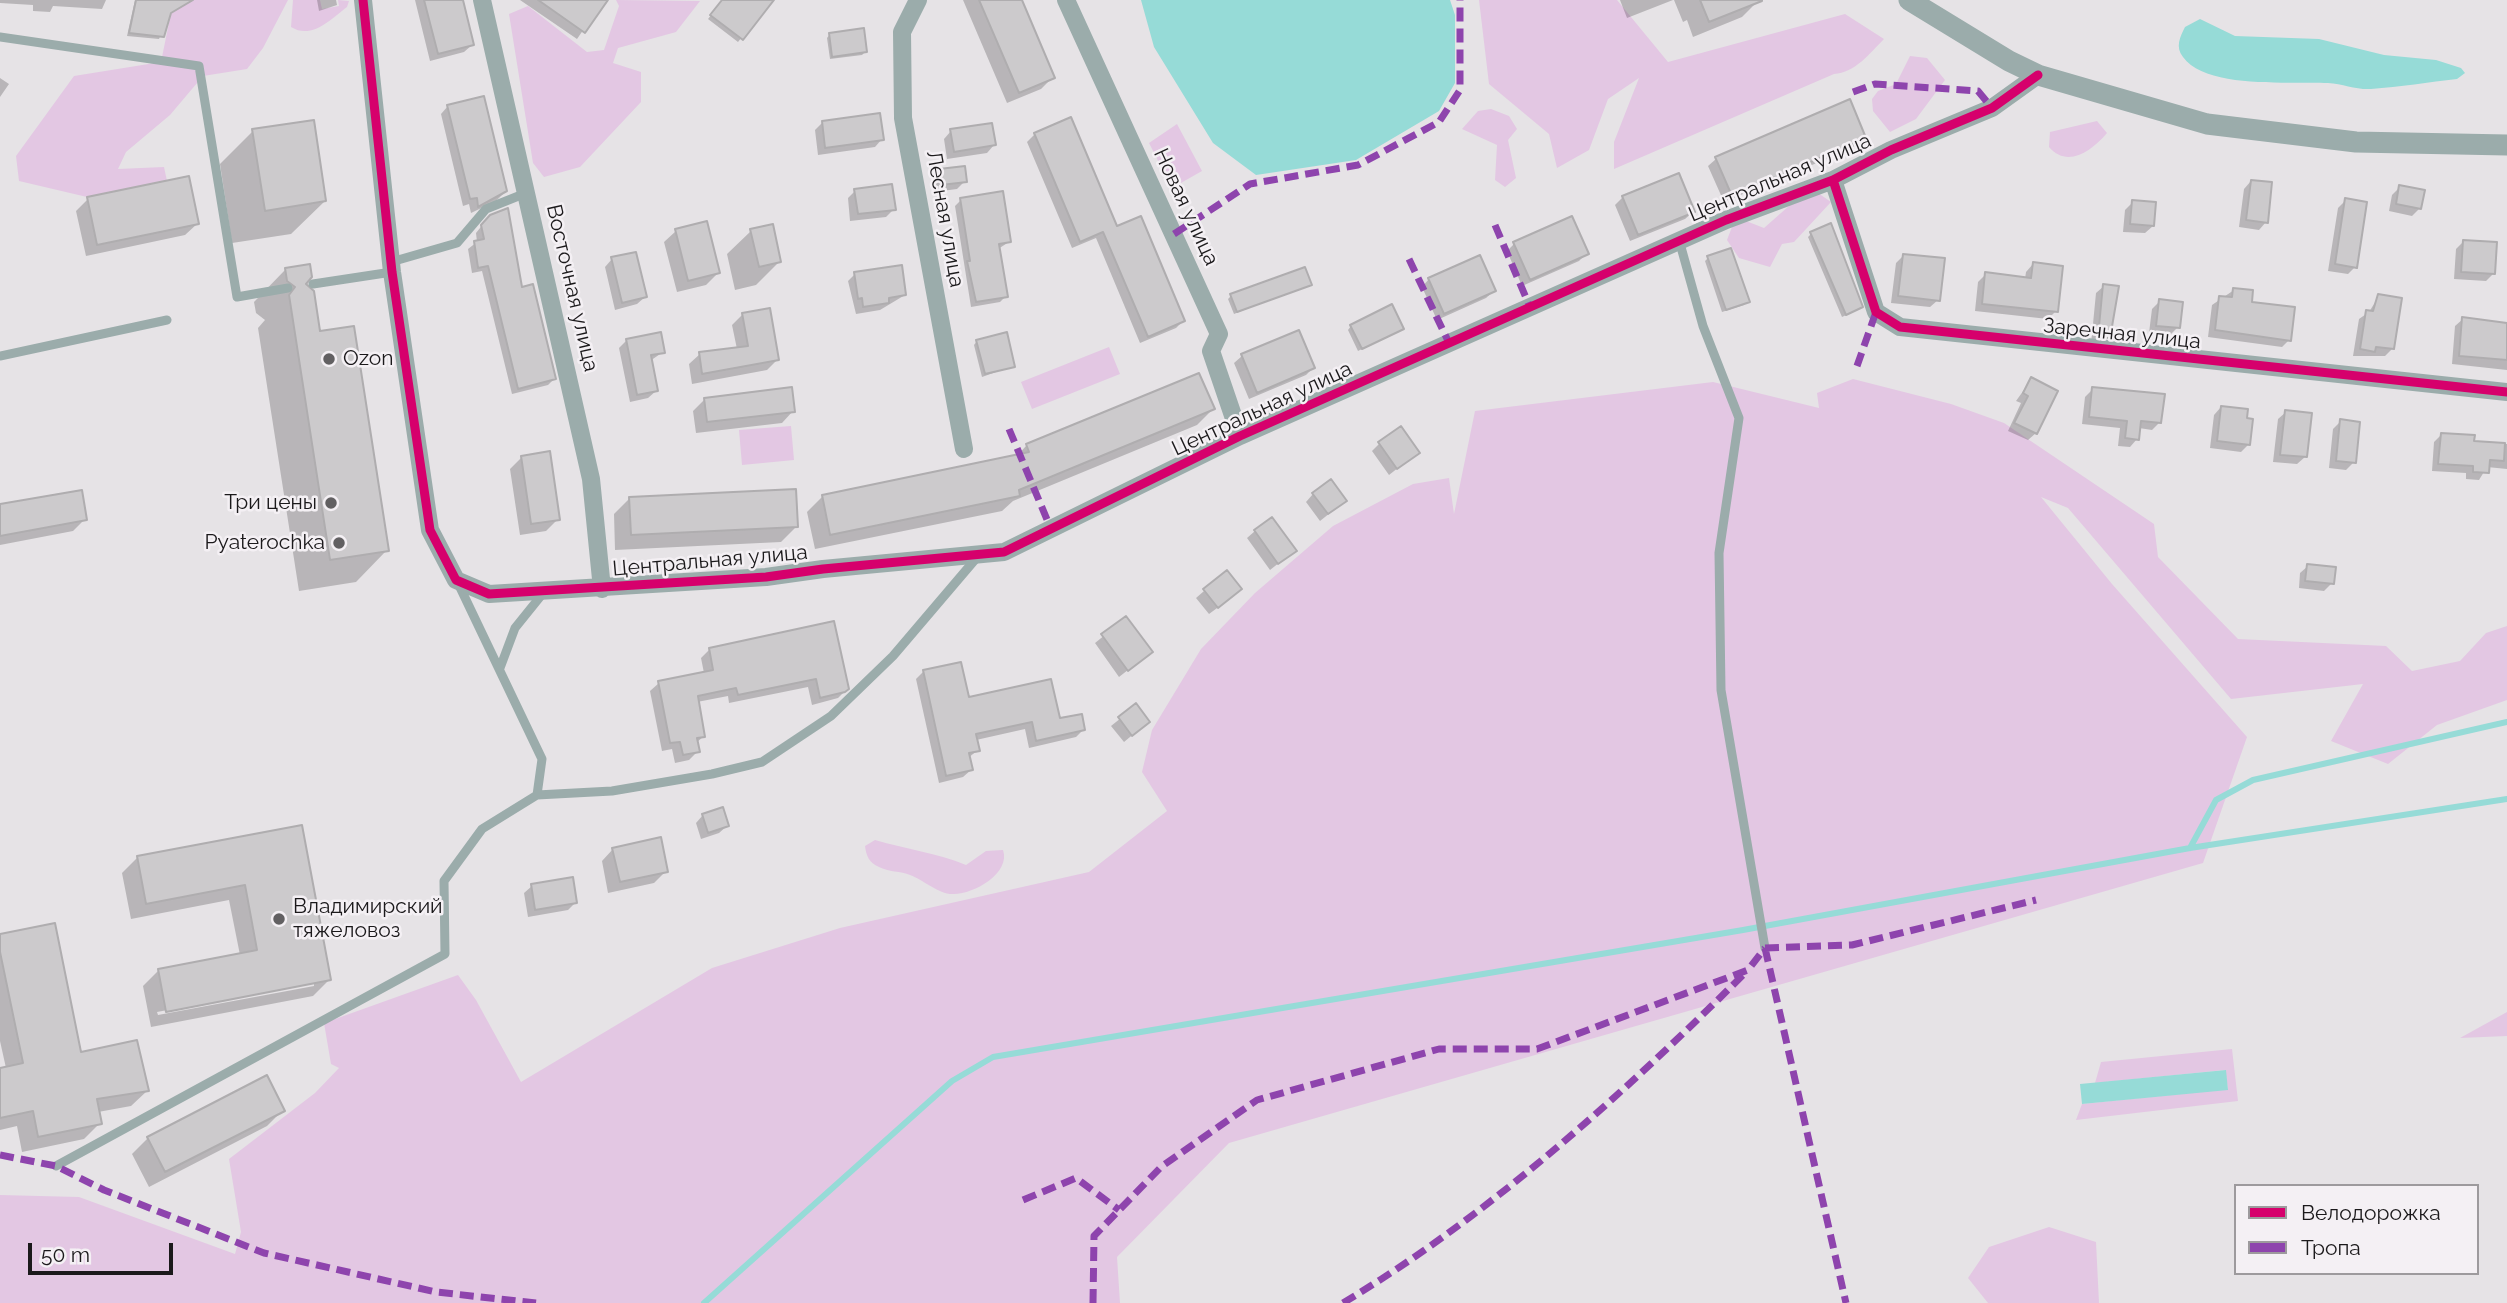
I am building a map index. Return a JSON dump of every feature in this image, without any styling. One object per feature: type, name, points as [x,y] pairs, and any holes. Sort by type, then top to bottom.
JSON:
[{"type":"street","points":[[363,0],[392,267],[430,530],[456,580]]},
{"type":"street","name":"Восточная улица","points":[[482,0],[591,479],[602,589]]},
{"type":"street","name":"Лесная улица","points":[[918,0],[902,32],[903,118],[964,449]]},
{"type":"street","name":"Новая улица","points":[[1066,0],[1219,334],[1211,351],[1240,436]]},
{"type":"street","points":[[1909,0],[2009,61],[2038,75],[2207,124],[2356,142],[2507,145]]},
{"type":"street","name":"Центральная улица","points":[[456,580],[489,594],[544,592],[766,577],[1004,552],[1240,436],[1679,240],[1833,180],[1891,150],[1992,108],[2038,75]]},
{"type":"street","name":"Заречная улица","points":[[1833,180],[1876,312],[1900,327],[2507,392]]},
{"type":"lane","points":[[0,37],[199,66],[237,298],[288,288]]},
{"type":"lane","points":[[313,284],[392,267],[457,243],[486,209],[528,193]]},
{"type":"lane","points":[[1679,240],[1703,326],[1738,418],[1720,553],[1721,690],[1765,948]]},
{"type":"lane","points":[[0,356],[167,320]]},
{"type":"lane","points":[[56,1166],[445,954],[444,881],[482,829],[537,795],[612,791],[712,774],[762,762],[831,716],[893,656],[980,555]]},
{"type":"lane","points":[[456,580],[542,759],[537,795]]},
{"type":"lane","points":[[500,668],[515,628],[544,592]]},
{"type":"shaded area","points":[[193,0],[288,0],[263,48],[247,69],[203,76],[170,115],[126,152],[118,169],[164,167],[167,181],[87,197],[19,181],[16,156],[74,76],[161,62],[171,13]]},
{"type":"shaded area","points":[[293,0],[320,0],[322,9],[339,6],[338,0],[349,1],[347,7],[328,22],[314,30],[306,31],[291,27]]},
{"type":"shaded area","points":[[616,0],[700,1],[676,32],[618,48],[613,63],[641,72],[641,102],[580,167],[544,177],[533,163],[509,14],[528,6],[587,52],[604,50],[619,6]]},
{"type":"shaded area","points":[[1479,0],[1617,0],[1668,62],[1845,14],[1884,39],[1849,70],[1834,74],[1614,169],[1614,142],[1639,78],[1608,99],[1589,150],[1557,168],[1549,134],[1489,84]]},
{"type":"shaded area","points":[[1910,56],[1927,58],[1945,80],[1916,119],[1890,132],[1873,111],[1872,99],[1878,91],[1896,84]]},
{"type":"shaded area","points":[[1491,109],[1509,116],[1517,129],[1508,140],[1516,178],[1505,187],[1495,180],[1497,145],[1462,129],[1478,111]]},
{"type":"shaded area","points":[[2097,121],[2107,133],[2094,146],[2079,155],[2063,156],[2049,147],[2050,132]]},
{"type":"shaded area","points":[[1177,124],[1202,171],[1172,188],[1149,143]]},
{"type":"shaded area","points":[[1818,193],[1831,202],[1794,242],[1782,244],[1770,267],[1739,258],[1727,240],[1732,227],[1746,221],[1764,228],[1798,198]]},
{"type":"shaded area","points":[[1109,347],[1120,374],[1032,409],[1021,382]]},
{"type":"shaded area","points":[[1853,379],[1951,404],[2004,423],[2154,524],[2158,557],[2238,639],[2386,646],[2412,671],[2460,661],[2486,633],[2507,626],[2507,700],[2437,725],[2388,764],[2331,741],[2363,684],[2231,699],[2068,508],[2041,497],[2112,584],[2247,737],[2203,863],[1229,1143],[1117,1257],[1120,1303],[0,1303],[0,1195],[79,1197],[235,1254],[241,1232],[229,1159],[315,1093],[339,1068],[331,1064],[324,1023],[458,975],[476,1000],[521,1082],[712,968],[840,928],[1089,872],[1167,811],[1142,772],[1152,730],[1201,649],[1255,593],[1333,526],[1413,484],[1449,478],[1454,514],[1475,411],[1713,382],[1819,408],[1817,393]]},
{"type":"shaded area","points":[[791,426],[794,460],[742,465],[739,430]]},
{"type":"shaded area","points":[[875,840],[966,865],[986,851],[1003,850],[1004,858],[1002,867],[989,881],[962,893],[948,894],[910,875],[883,869],[870,861],[865,846]]},
{"type":"shaded area","points":[[2507,1012],[2507,1036],[2460,1038]]},
{"type":"shaded area","points":[[2232,1049],[2238,1101],[2076,1120],[2082,1104],[2228,1089],[2225,1070],[2095,1083],[2101,1062]]},
{"type":"shaded area","points":[[2049,1227],[2096,1242],[2099,1303],[1988,1303],[1968,1278],[1989,1247]]},
{"type":"water","points":[[1141,0],[1450,0],[1455,15],[1455,83],[1439,111],[1356,160],[1256,175],[1213,143],[1154,47]]},
{"type":"water","points":[[2200,19],[2235,36],[2319,39],[2384,55],[2436,60],[2461,68],[2465,73],[2457,79],[2371,89],[2328,83],[2273,83],[2230,79],[2195,68],[2179,49],[2185,27]]},
{"type":"water","points":[[2226,1070],[2228,1090],[2082,1104],[2080,1084]]},
{"type":"building","points":[[136,0],[193,0],[171,13],[164,37],[129,33]]},
{"type":"building","points":[[424,0],[463,0],[474,45],[438,54]]},
{"type":"building","points":[[538,0],[608,0],[585,33]]},
{"type":"building","points":[[722,0],[774,0],[743,40],[710,15]]},
{"type":"building","points":[[979,0],[1022,0],[1055,78],[1019,93]]},
{"type":"building","points":[[1700,0],[1762,0],[1762,1],[1709,22]]},
{"type":"building","points":[[864,28],[867,52],[832,57],[829,33]]},
{"type":"building","points":[[484,96],[507,191],[478,207],[477,198],[470,199],[447,105]]},
{"type":"building","points":[[1850,99],[1866,138],[1732,196],[1715,157]]},
{"type":"building","points":[[880,113],[884,140],[825,148],[822,121]]},
{"type":"building","points":[[1071,117],[1117,226],[1141,216],[1185,321],[1148,337],[1103,232],[1080,242],[1034,133]]},
{"type":"building","points":[[314,120],[326,201],[265,211],[252,129]]},
{"type":"building","points":[[992,123],[996,145],[954,152],[950,129]]},
{"type":"building","points":[[965,166],[967,182],[941,185],[939,169]]},
{"type":"building","points":[[1679,173],[1695,212],[1638,235],[1622,196]]},
{"type":"building","points":[[189,176],[199,224],[97,245],[87,197]]},
{"type":"building","points":[[2251,180],[2272,182],[2268,223],[2246,220]]},
{"type":"building","points":[[892,184],[896,210],[858,214],[854,189]]},
{"type":"building","points":[[2399,185],[2425,190],[2421,209],[2396,204]]},
{"type":"building","points":[[1003,191],[1011,242],[999,244],[1008,297],[976,302],[967,261],[970,261],[960,198]]},
{"type":"building","points":[[2345,198],[2367,202],[2357,268],[2335,264]]},
{"type":"building","points":[[2132,200],[2156,202],[2154,226],[2130,224]]},
{"type":"building","points":[[508,208],[522,287],[533,284],[556,379],[518,389],[488,266],[478,268],[474,241],[484,239],[481,225],[490,215]]},
{"type":"building","points":[[1572,216],[1589,254],[1530,280],[1513,242]]},
{"type":"building","points":[[707,221],[720,273],[688,281],[675,229]]},
{"type":"building","points":[[1831,223],[1863,307],[1846,315],[1810,232]]},
{"type":"building","points":[[773,224],[781,262],[759,267],[750,229]]},
{"type":"building","points":[[2463,240],[2497,242],[2495,274],[2461,272]]},
{"type":"building","points":[[1731,248],[1750,302],[1726,310],[1707,256]]},
{"type":"building","points":[[636,252],[647,297],[622,303],[611,257]]},
{"type":"building","points":[[1903,254],[1945,258],[1940,301],[1898,296]]},
{"type":"building","points":[[1480,255],[1496,291],[1444,314],[1428,278]]},
{"type":"building","points":[[2033,262],[2063,266],[2058,312],[1982,304],[1985,272],[2031,278]]},
{"type":"building","points":[[310,264],[312,277],[306,284],[314,291],[320,331],[354,326],[389,551],[330,560],[289,295],[295,287],[287,281],[285,268]]},
{"type":"building","points":[[902,265],[906,295],[889,298],[889,303],[863,307],[862,298],[858,299],[854,272]]},
{"type":"building","points":[[1305,267],[1312,285],[1237,312],[1230,294]]},
{"type":"building","points":[[2103,284],[2119,286],[2110,338],[2098,337]]},
{"type":"building","points":[[2233,288],[2253,290],[2252,302],[2295,307],[2291,341],[2215,330],[2219,296],[2232,297]]},
{"type":"building","points":[[2378,294],[2402,298],[2394,349],[2376,347],[2375,352],[2360,349],[2366,310],[2373,311]]},
{"type":"building","points":[[2159,299],[2183,302],[2180,328],[2156,326]]},
{"type":"building","points":[[1392,304],[1404,329],[1362,349],[1350,325]]},
{"type":"building","points":[[770,308],[779,360],[702,374],[699,352],[748,346],[742,313]]},
{"type":"building","points":[[2462,317],[2507,323],[2507,360],[2459,356]]},
{"type":"building","points":[[1299,330],[1315,368],[1257,393],[1241,354]]},
{"type":"building","points":[[661,332],[665,353],[651,355],[658,391],[637,395],[626,339]]},
{"type":"building","points":[[1007,332],[1015,367],[985,374],[976,340]]},
{"type":"building","points":[[1199,373],[1215,409],[1019,490],[1020,496],[830,535],[822,495],[1029,452],[1026,444]]},
{"type":"building","points":[[2031,377],[2058,391],[2037,434],[2014,423],[2028,396],[2023,393]]},
{"type":"building","points":[[792,387],[795,412],[707,422],[704,398]]},
{"type":"building","points":[[2092,387],[2165,394],[2161,423],[2141,421],[2139,440],[2125,438],[2127,421],[2089,417]]},
{"type":"building","points":[[2221,406],[2248,409],[2247,418],[2253,419],[2250,445],[2217,441]]},
{"type":"building","points":[[2285,410],[2312,413],[2307,457],[2280,455]]},
{"type":"building","points":[[2340,419],[2360,422],[2356,463],[2336,461]]},
{"type":"building","points":[[1401,426],[1420,453],[1397,469],[1378,442]]},
{"type":"building","points":[[2441,433],[2475,435],[2474,441],[2505,443],[2504,461],[2490,460],[2489,473],[2473,472],[2473,466],[2438,464]]},
{"type":"building","points":[[550,451],[560,520],[531,524],[521,456]]},
{"type":"building","points":[[1331,479],[1347,501],[1328,514],[1312,493]]},
{"type":"building","points":[[796,489],[798,527],[631,535],[629,497]]},
{"type":"building","points":[[82,490],[87,520],[0,536],[0,504]]},
{"type":"building","points":[[1272,517],[1297,551],[1278,564],[1254,530]]},
{"type":"building","points":[[2307,564],[2336,567],[2334,584],[2305,581]]},
{"type":"building","points":[[1227,570],[1242,589],[1218,608],[1203,589]]},
{"type":"building","points":[[1126,616],[1153,652],[1128,671],[1101,634]]},
{"type":"building","points":[[834,621],[849,689],[845,692],[820,698],[816,679],[738,695],[736,688],[698,696],[705,737],[697,738],[700,752],[683,755],[680,742],[670,743],[658,681],[713,670],[709,648]]},
{"type":"building","points":[[961,662],[969,697],[1051,679],[1060,718],[1082,714],[1085,730],[1036,741],[1032,722],[976,734],[980,751],[969,753],[973,770],[946,776],[923,670]]},
{"type":"building","points":[[1136,703],[1150,722],[1132,736],[1118,717]]},
{"type":"building","points":[[723,807],[729,826],[708,833],[702,814]]},
{"type":"building","points":[[302,825],[331,980],[166,1012],[158,969],[257,950],[245,885],[146,904],[137,856]]},
{"type":"building","points":[[661,837],[668,872],[620,882],[612,848]]},
{"type":"building","points":[[573,877],[577,903],[535,910],[531,884]]},
{"type":"building","points":[[55,923],[81,1052],[137,1040],[149,1091],[97,1099],[102,1124],[38,1137],[33,1111],[0,1118],[0,1068],[23,1063],[0,952],[0,934]]},
{"type":"building","points":[[267,1075],[285,1111],[165,1172],[147,1137]]},
{"type":"waterway","points":[[2190,848],[2216,800],[2253,780],[2507,722]]},
{"type":"waterway","points":[[704,1303],[952,1081],[993,1057],[1743,930],[2190,848],[2507,799]]},
{"type":"marked path","points":[[1174,234],[1250,184],[1358,165],[1439,122],[1460,90],[1460,0]]},
{"type":"marked path","points":[[1853,92],[1875,84],[1978,91],[1992,108]]},
{"type":"marked path","points":[[1495,225],[1530,307]]},
{"type":"marked path","points":[[1409,259],[1449,343]]},
{"type":"marked path","points":[[1857,366],[1876,312]]},
{"type":"marked path","points":[[1009,429],[1051,529]]},
{"type":"marked path","points":[[1765,948],[1852,945],[2036,900]]},
{"type":"marked path","points":[[1765,948],[1846,1303]]},
{"type":"marked path","points":[[1093,1303],[1094,1236],[1161,1167],[1257,1100],[1439,1049],[1537,1049],[1748,970],[1765,948]]},
{"type":"marked path","points":[[1343,1303],[1451,1231],[1553,1151],[1650,1065],[1743,975]]},
{"type":"marked path","points":[[0,1155],[56,1166],[104,1190],[264,1253],[436,1292],[536,1303]]},
{"type":"marked path","points":[[1023,1200],[1076,1178],[1119,1210]]},
{"type":"cycle path","points":[[363,0],[392,272],[430,530],[456,580],[489,594],[766,577],[1004,552],[1240,436],[1726,220],[1833,180],[1891,150],[1992,108],[2038,75]]},
{"type":"cycle path","points":[[1833,180],[1876,312],[1900,327],[2507,392]]},
{"type":"place","name":"Ozon","points":[[329,359]]},
{"type":"place","name":"Три цены","points":[[331,503]]},
{"type":"place","name":"Pyaterochka","points":[[339,543]]},
{"type":"place","name":"Владимирский тяжеловоз","points":[[279,919]]}]
